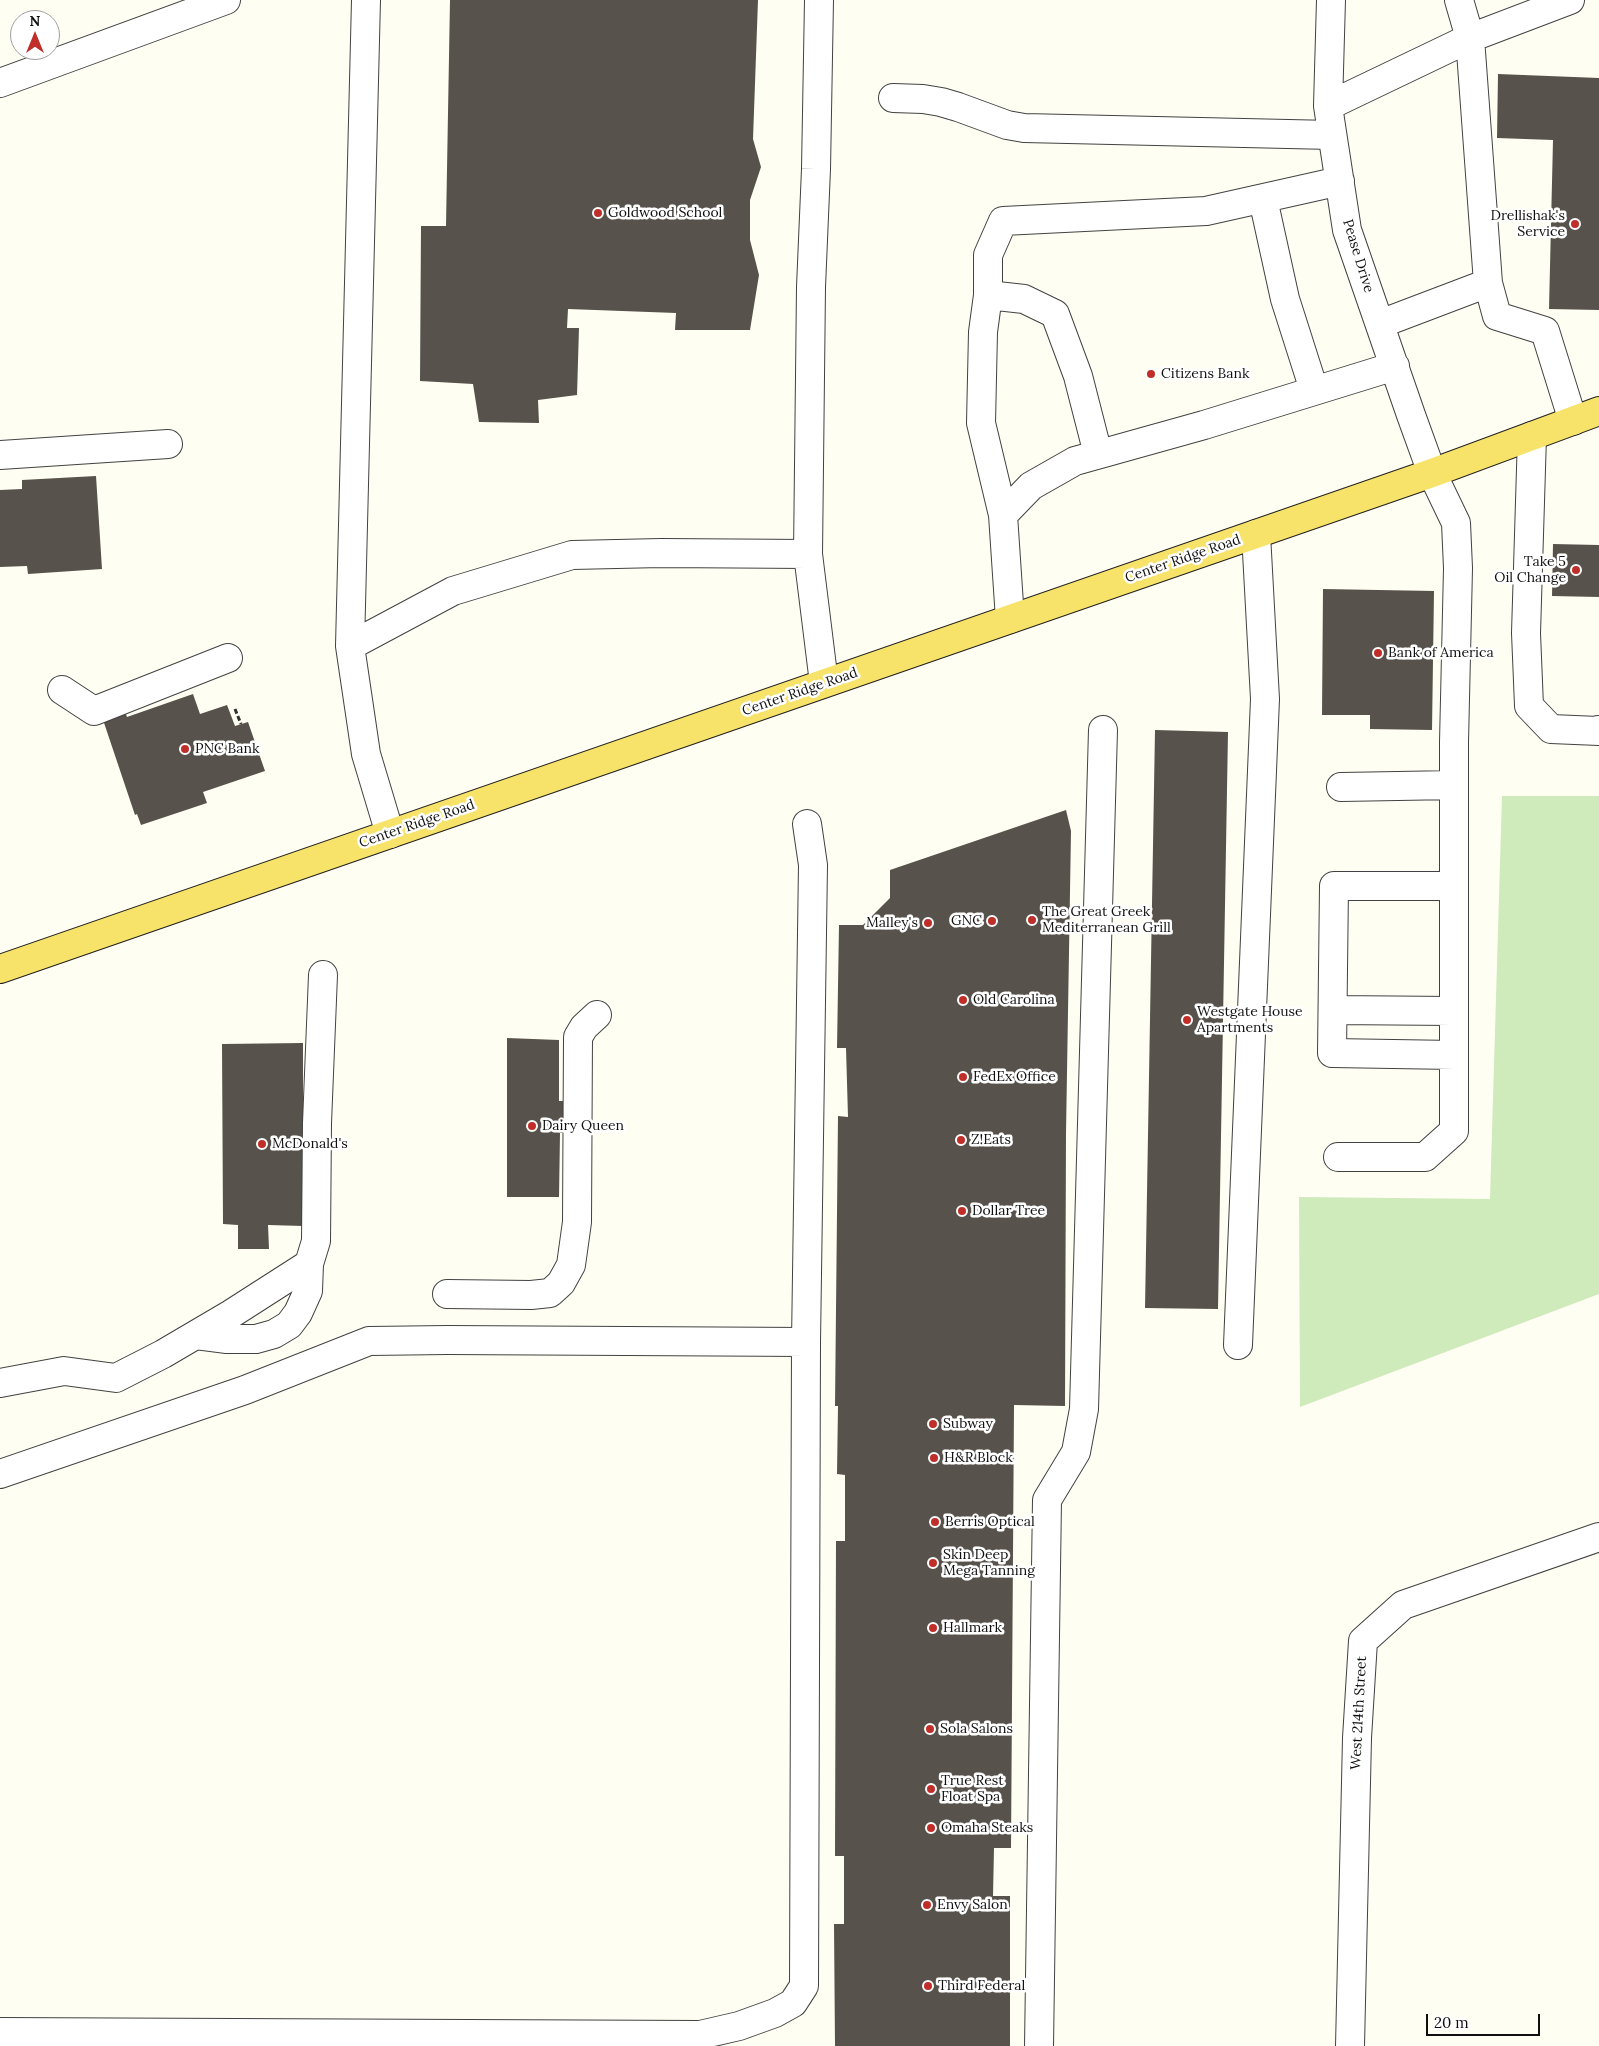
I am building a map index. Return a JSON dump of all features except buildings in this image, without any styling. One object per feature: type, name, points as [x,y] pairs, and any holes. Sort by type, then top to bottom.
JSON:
[{"type":"main road","name":"Center Ridge Road","points":[[0,969],[1432,473],[1599,411]]},
{"type":"street","points":[[0,83],[226,0]]},
{"type":"street","points":[[366,0],[350,646],[366,754],[390,834]]},
{"type":"street","points":[[819,0],[816,169],[810,286],[808,554],[824,683]]},
{"type":"street","name":"Pease Drive","points":[[1330,0],[1328,106],[1348,230],[1432,473],[1456,523],[1458,568],[1454,785],[1454,1131],[1425,1157],[1338,1157]]},
{"type":"street","points":[[1459,0],[1470,38],[1488,283],[1497,316],[1545,331],[1573,421]]},
{"type":"street","points":[[1328,106],[1470,38],[1570,0]]},
{"type":"street","points":[[893,98],[941,102],[1007,125],[1024,128],[1332,134]]},
{"type":"street","points":[[1010,619],[1003,514],[981,423],[982,332],[988,295],[988,255],[1003,221],[1206,211],[1340,181]]},
{"type":"street","points":[[1263,198],[1285,299],[1314,390]]},
{"type":"street","points":[[1380,324],[1488,283]]},
{"type":"street","points":[[988,295],[1024,299],[1055,314],[1078,376],[1098,454]]},
{"type":"street","points":[[1003,514],[1031,486],[1075,461],[1395,366]]},
{"type":"street","points":[[1532,436],[1526,633],[1530,706],[1551,729],[1599,730]]},
{"type":"street","points":[[0,455],[168,444]]},
{"type":"street","points":[[1238,1346],[1265,699],[1256,534]]},
{"type":"street","points":[[350,646],[453,591],[572,555],[661,553],[808,554]]},
{"type":"street","points":[[62,690],[94,712],[228,658]]},
{"type":"street","points":[[1039,2046],[1047,1500],[1076,1452],[1084,1409],[1103,730]]},
{"type":"street","points":[[1341,787],[1454,785]]},
{"type":"street","points":[[0,2032],[700,2034],[739,2026],[775,2013],[793,2004],[804,1986],[806,1342],[813,865],[807,824]]},
{"type":"street","points":[[1454,886],[1334,886],[1332,1053],[1454,1055]]},
{"type":"street","points":[[196,1335],[227,1339],[256,1339],[274,1334],[289,1324],[298,1313],[308,1291],[309,1264],[316,1241],[317,1122],[323,975]]},
{"type":"street","points":[[1333,1010],[1453,1011]]},
{"type":"street","points":[[446,1294],[531,1295],[550,1293],[561,1283],[571,1265],[577,1222],[578,1037],[584,1027],[597,1015]]},
{"type":"street","points":[[0,1383],[64,1371],[116,1378],[196,1335],[309,1264]]},
{"type":"street","points":[[0,1474],[245,1390],[369,1341],[806,1342]]},
{"type":"street","name":"West 214th Street","points":[[1350,2046],[1356,1738],[1363,1641],[1403,1605],[1599,1537]]},
{"type":"path","points":[[236,709],[241,724]]},
{"type":"green space","points":[[1502,796],[1599,796],[1599,1294],[1300,1407],[1299,1197],[1490,1199]]},
{"type":"place","name":"Goldwood School","points":[[598,213]]},
{"type":"place","name":"Drellishak's Service","points":[[1575,224]]},
{"type":"place","name":"Citizens Bank","points":[[1151,374]]},
{"type":"place","name":"Take 5 Oil Change","points":[[1576,570]]},
{"type":"place","name":"Bank of America","points":[[1378,653]]},
{"type":"place","name":"PNC Bank","points":[[185,749]]},
{"type":"place","name":"The Great Greek Mediterranean Grill","points":[[1032,920]]},
{"type":"place","name":"GNC","points":[[992,921]]},
{"type":"place","name":"Malley's","points":[[928,923]]},
{"type":"place","name":"Old Carolina","points":[[963,1000]]},
{"type":"place","name":"Westgate House Apartments","points":[[1187,1020]]},
{"type":"place","name":"FedEx Office","points":[[963,1077]]},
{"type":"place","name":"Dairy Queen","points":[[532,1126]]},
{"type":"place","name":"Z!Eats","points":[[961,1140]]},
{"type":"place","name":"McDonald's","points":[[262,1144]]},
{"type":"place","name":"Dollar Tree","points":[[962,1211]]},
{"type":"place","name":"Subway","points":[[933,1424]]},
{"type":"place","name":"H&R Block","points":[[934,1458]]},
{"type":"place","name":"Berris Optical","points":[[935,1522]]},
{"type":"place","name":"Skin Deep Mega Tanning","points":[[933,1563]]},
{"type":"place","name":"Hallmark","points":[[933,1628]]},
{"type":"place","name":"Sola Salons","points":[[930,1729]]},
{"type":"place","name":"True Rest Float Spa","points":[[931,1789]]},
{"type":"place","name":"Omaha Steaks","points":[[931,1828]]},
{"type":"place","name":"Envy Salon","points":[[927,1905]]},
{"type":"place","name":"Third Federal","points":[[928,1986]]}]
